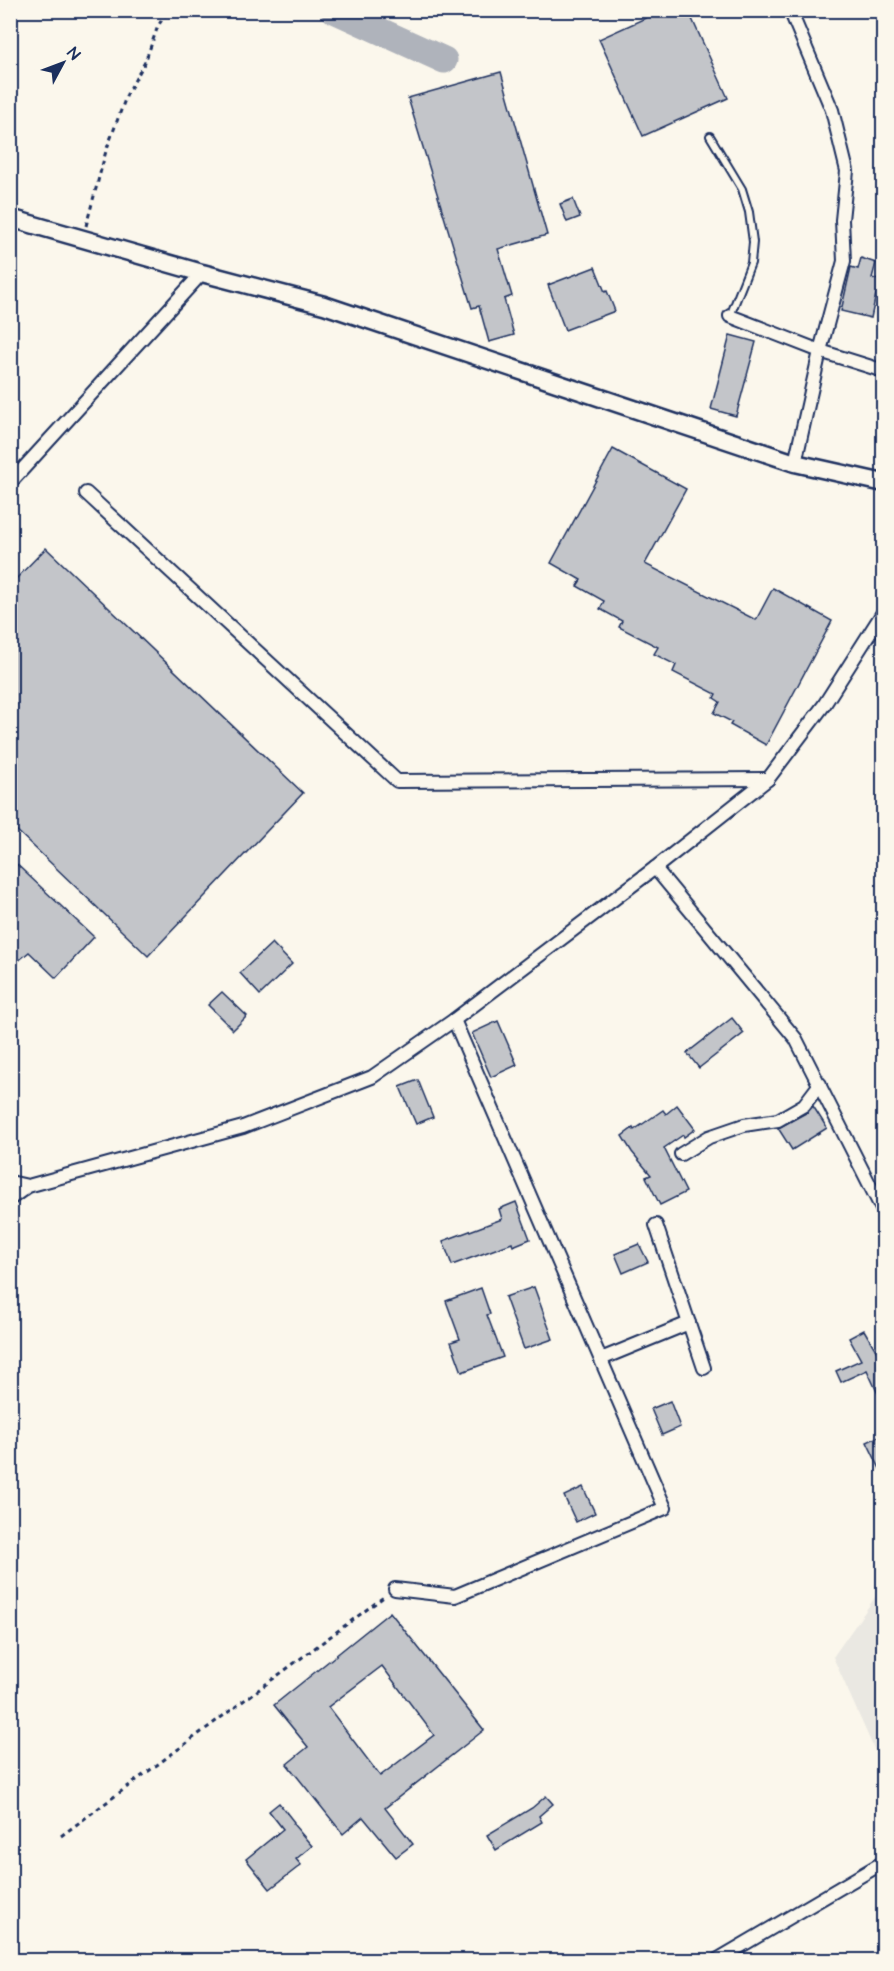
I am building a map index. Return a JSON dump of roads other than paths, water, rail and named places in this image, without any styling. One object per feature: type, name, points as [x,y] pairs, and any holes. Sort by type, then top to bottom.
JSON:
[{"type":"main road","points":[[10,218],[324,305],[795,463],[884,483]]},
{"type":"street","points":[[790,10],[832,111],[847,171],[842,220],[844,261],[820,351],[795,463]]},
{"type":"street","points":[[10,483],[202,273]]},
{"type":"street","points":[[730,316],[820,351],[884,371]]},
{"type":"street","points":[[86,493],[397,781],[768,779]]},
{"type":"street","points":[[10,1199],[28,1186],[243,1127],[372,1077],[454,1020],[655,868],[768,779],[824,705],[884,611]]},
{"type":"street","points":[[655,868],[796,1039],[884,1213]]},
{"type":"street","points":[[395,1589],[455,1596],[665,1508],[454,1020]]},
{"type":"street","points":[[681,1154],[709,1137],[744,1125],[778,1120],[804,1105],[820,1084]]},
{"type":"street","points":[[10,1182],[28,1186]]},
{"type":"street","points":[[656,1225],[704,1368]]},
{"type":"street","points":[[601,1359],[689,1323]]},
{"type":"street","points":[[717,1960],[884,1862]]},
{"type":"lane","points":[[710,136],[742,189],[749,212],[753,242],[751,263],[730,316]]},
{"type":"waterway","points":[[334,10],[444,60]]}]
